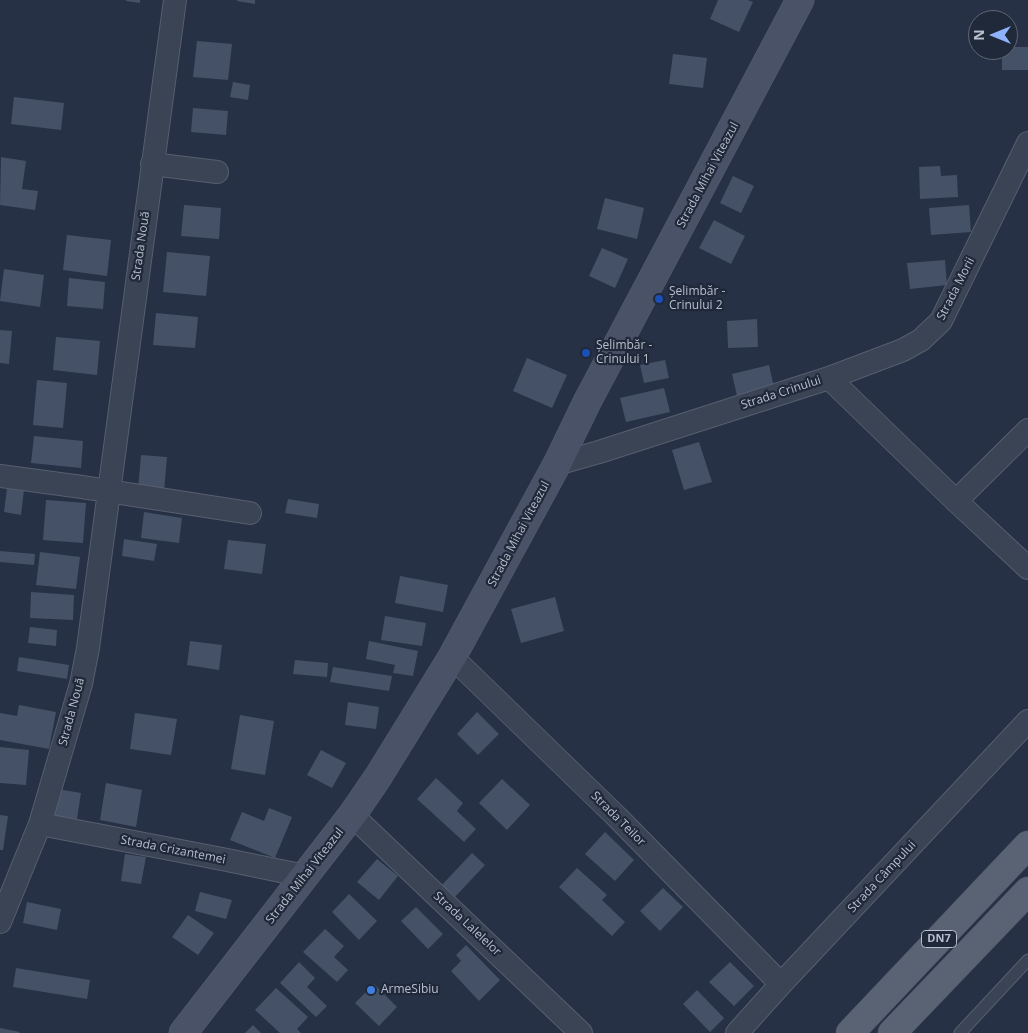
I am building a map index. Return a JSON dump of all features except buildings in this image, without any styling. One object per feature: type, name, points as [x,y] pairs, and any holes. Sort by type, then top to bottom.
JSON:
[{"type":"main road","name":"Strada Mihai Viteazul","points":[[183,1033],[352,815],[383,769],[452,657],[557,464],[587,402],[800,0]]},
{"type":"main road","name":"DN7","points":[[850,1033],[1028,845]]},
{"type":"main road","name":"DN7","points":[[892,1033],[1028,892]]},
{"type":"street","name":"Strada Nouă","points":[[0,922],[40,824],[81,684],[88,648],[175,0]]},
{"type":"street","name":"Strada Morii","points":[[829,378],[903,350],[921,340],[942,321],[1028,143]]},
{"type":"street","points":[[152,164],[217,172]]},
{"type":"street","name":"Strada Crinului","points":[[557,464],[829,378],[1028,568]]},
{"type":"street","points":[[956,501],[1028,430]]},
{"type":"street","points":[[0,476],[250,513]]},
{"type":"street","name":"Strada Teilor","points":[[452,657],[617,817],[781,984]]},
{"type":"street","name":"Strada Câmpului","points":[[737,1033],[1028,721]]},
{"type":"street","name":"Strada Lalelelor","points":[[352,815],[582,1033]]},
{"type":"street","name":"Strada Crizantemei","points":[[40,824],[305,876]]},
{"type":"lane","points":[[960,1033],[1028,960]]},
{"type":"place","name":"Șelimbăr - Crinului 2","points":[[659,299]]},
{"type":"place","name":"Șelimbăr - Crinului 1","points":[[586,353]]},
{"type":"place","name":"ArmeSibiu","points":[[371,990]]}]
